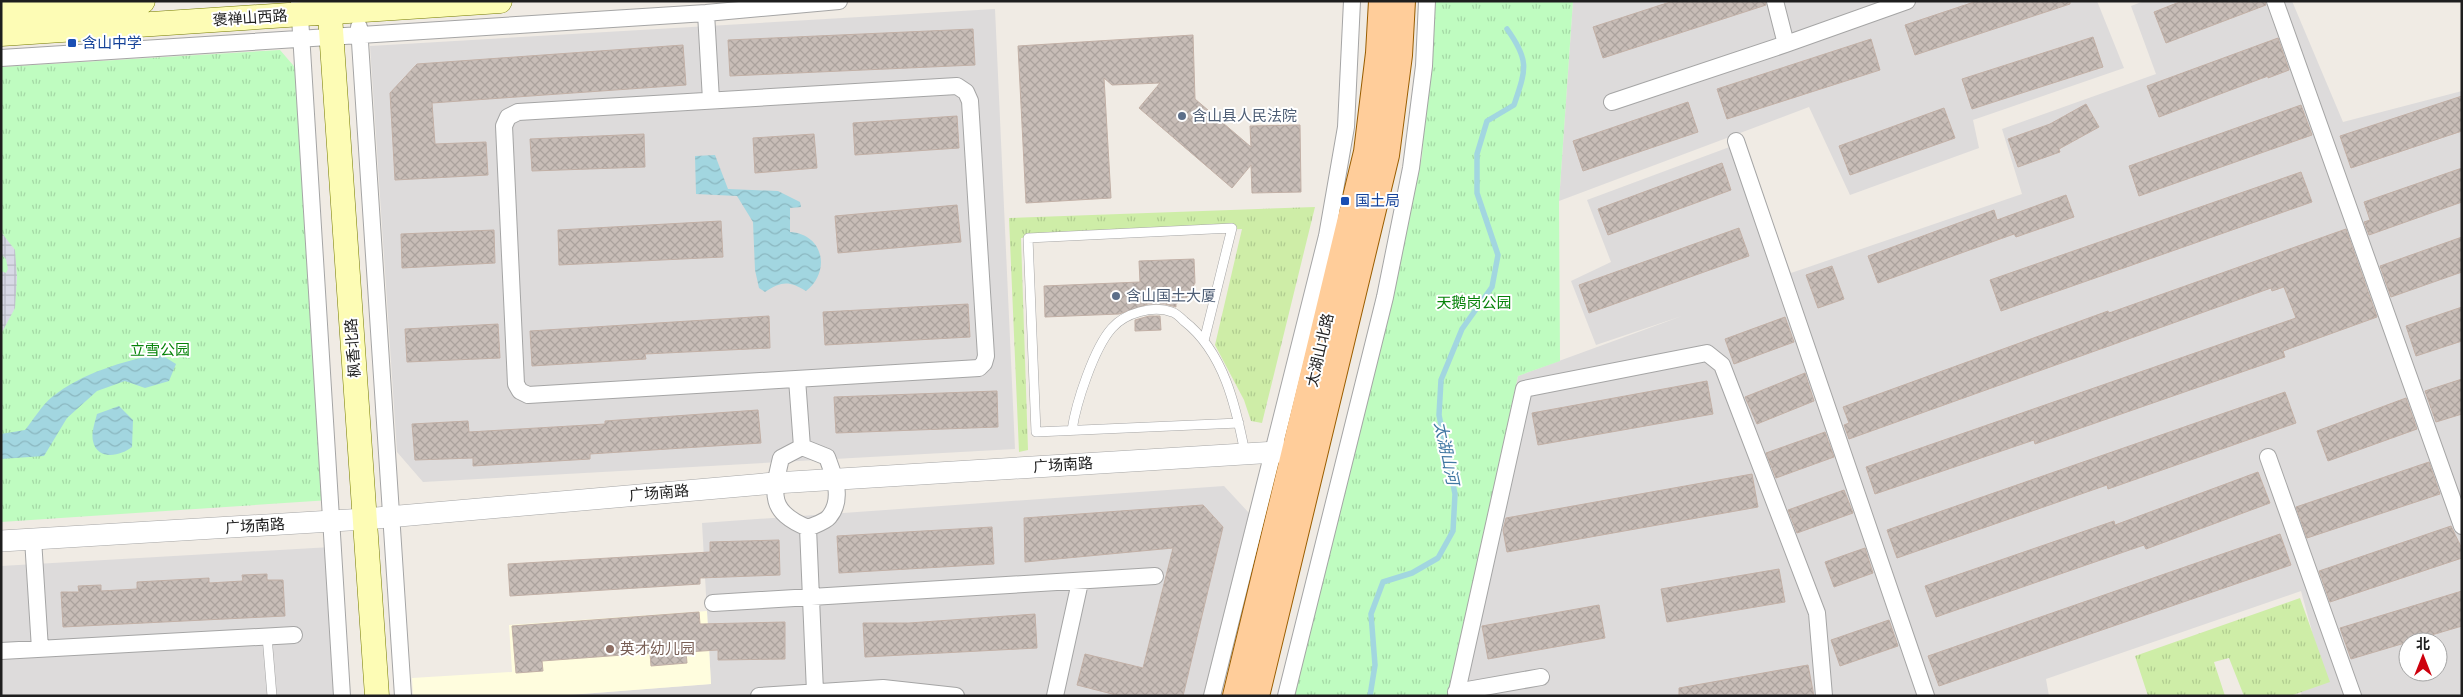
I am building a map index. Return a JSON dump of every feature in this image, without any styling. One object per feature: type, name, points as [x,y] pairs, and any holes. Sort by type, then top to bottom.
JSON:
[{"type":"main road","points":[[1,10],[143,1]]},
{"type":"main road","name":"褒禅山西路","points":[[1,34],[299,8],[500,1]]},
{"type":"main road","name":"太湖山北路","points":[[1236,696],[1367,152],[1379,53],[1382,1]]},
{"type":"main road","name":"太湖山北路","points":[[1256,696],[1295,451],[1386,155],[1402,1]]},
{"type":"main road","name":"枫香北路","points":[[330,7],[376,696]]},
{"type":"street","points":[[1,58],[706,13],[839,1]]},
{"type":"street","points":[[1212,696],[1295,451],[1327,236],[1346,127],[1352,1]]},
{"type":"street","points":[[1286,696],[1385,297],[1411,168],[1424,66],[1427,1]]},
{"type":"street","points":[[1775,1],[1786,44]]},
{"type":"street","points":[[1612,102],[1907,1]]},
{"type":"street","points":[[2276,1],[2462,526]]},
{"type":"street","points":[[358,6],[403,696]]},
{"type":"street","points":[[299,8],[342,696]]},
{"type":"street","points":[[706,13],[712,100]]},
{"type":"street","points":[[957,86],[966,92],[970,101],[986,356],[984,363],[979,368],[797,379],[528,395],[520,391],[516,384],[504,126],[508,117],[518,112],[712,100],[957,86]]},
{"type":"street","points":[[1736,141],[1926,696]]},
{"type":"street","points":[[1541,677],[1456,694],[1524,390],[1707,353],[1722,365],[1817,613],[1824,696]]},
{"type":"street","points":[[797,379],[802,447]]},
{"type":"street","points":[[802,447],[827,457],[836,480],[836,503],[828,518],[808,528],[788,520],[777,503],[775,483],[781,458],[802,447]]},
{"type":"street","name":"广场南路","points":[[1,542],[365,519],[775,483],[1295,451]]},
{"type":"street","points":[[2268,457],[2353,696]]},
{"type":"street","points":[[808,528],[815,692]]},
{"type":"street","points":[[33,540],[40,649]]},
{"type":"street","points":[[713,603],[1156,576]]},
{"type":"street","points":[[1055,696],[1080,582]]},
{"type":"street","points":[[1,651],[294,635]]},
{"type":"street","points":[[759,696],[883,688],[956,696]]},
{"type":"lane","points":[[1204,341],[1232,228],[1028,238],[1036,432],[1239,423]]},
{"type":"lane","points":[[1072,430],[1076,405],[1101,346],[1112,328],[1131,314],[1155,309],[1173,312],[1192,327],[1204,341],[1225,378],[1239,423],[1245,454]]},
{"type":"lane","points":[[268,636],[272,696]]},
{"type":"shaded area","points":[[1573,1],[2097,1],[2124,68],[1973,120],[1979,148],[1850,195],[1809,107],[1559,201]]},
{"type":"shaded area","points":[[2144,1],[2292,1],[2343,122],[2462,91],[2462,696],[2302,696],[2299,686],[2325,679],[2301,591],[2046,679],[2049,696],[1448,696],[1518,376],[1682,316],[1596,345],[1571,281],[1611,262],[1587,200],[1743,142],[1791,273],[2022,194],[2002,129],[2156,74],[2131,6]]},
{"type":"shaded area","points":[[995,9],[1015,449],[423,482],[397,452],[370,46]]},
{"type":"shaded area","points":[[1,232],[15,250],[17,277],[15,308],[1,334],[1,271],[6,273],[8,269],[6,259],[1,254]]},
{"type":"shaded area","points":[[1224,486],[1249,513],[1203,696],[556,696],[711,684],[702,523]]},
{"type":"shaded area","points":[[331,547],[339,696],[1,696],[1,566]]},
{"type":"shaded area","name":"英才幼儿园","points":[[707,611],[711,684],[556,696],[413,696],[412,678],[512,672],[509,625]]},
{"type":"green space","name":"天鹅岗公园","points":[[1431,1],[1573,1],[1559,201],[1560,361],[1518,376],[1448,696],[1289,696],[1422,157]]},
{"type":"green space","name":"立雪公园","points":[[280,50],[299,72],[330,500],[1,522],[1,67]]},
{"type":"green space","points":[[1315,207],[1262,423],[1251,421],[1244,400],[1215,345],[1242,229],[1021,238],[1028,450],[1019,452],[1009,218]]},
{"type":"green space","points":[[2300,598],[2330,682],[2290,696],[2244,696],[2229,658],[2214,662],[2225,696],[2148,696],[2135,656]]},
{"type":"water","points":[[715,155],[728,189],[778,191],[800,202],[801,207],[790,208],[790,232],[801,234],[810,239],[817,247],[821,265],[814,283],[806,291],[790,284],[781,284],[765,292],[759,288],[755,270],[753,222],[737,196],[696,194],[695,156]]},
{"type":"water","points":[[160,354],[176,364],[169,381],[145,388],[125,381],[97,391],[67,418],[44,456],[1,459],[1,434],[25,430],[52,397],[76,381],[103,369]]},
{"type":"water","points":[[119,406],[133,420],[132,447],[122,453],[104,454],[99,452],[93,441],[97,414]]},
{"type":"building","points":[[1673,1],[1765,1],[1766,5],[1603,58],[1593,27]]},
{"type":"building","points":[[1977,1],[2070,1],[2070,4],[1915,55],[1905,25]]},
{"type":"building","points":[[2182,1],[2265,1],[2266,5],[2166,43],[2154,12]]},
{"type":"building","points":[[973,29],[975,65],[730,76],[728,40]]},
{"type":"building","points":[[1193,35],[1195,99],[1251,147],[1250,126],[1300,125],[1301,192],[1252,193],[1251,165],[1232,188],[1139,108],[1160,83],[1112,85],[1104,78],[1111,198],[1026,203],[1018,46]]},
{"type":"building","points":[[2093,37],[2103,67],[1972,109],[1962,79]]},
{"type":"building","points":[[2278,38],[2289,70],[2159,117],[2147,86]]},
{"type":"building","points":[[1871,39],[1880,70],[1727,119],[1717,89]]},
{"type":"building","points":[[683,45],[686,85],[432,103],[435,144],[486,142],[488,175],[395,180],[390,93],[417,64]]},
{"type":"building","points":[[2462,96],[2462,131],[2351,168],[2340,136]]},
{"type":"building","points":[[1688,102],[1698,132],[1583,171],[1573,141]]},
{"type":"building","points":[[2086,104],[2099,127],[2059,149],[2060,152],[2018,167],[2008,139],[2050,124]]},
{"type":"building","points":[[2301,105],[2312,135],[2139,196],[2129,166]]},
{"type":"building","points":[[1944,108],[1955,138],[1850,175],[1839,146]]},
{"type":"building","points":[[957,116],[959,148],[855,155],[853,123]]},
{"type":"building","points":[[644,134],[645,167],[532,171],[530,139]]},
{"type":"building","points":[[814,134],[817,168],[755,173],[753,138]]},
{"type":"building","points":[[1722,163],[1731,190],[1608,235],[1598,209]]},
{"type":"building","points":[[2462,168],[2462,202],[2369,235],[2364,222],[2370,220],[2364,202]]},
{"type":"building","points":[[2301,172],[2312,202],[2001,311],[1990,280]]},
{"type":"building","points":[[2066,195],[2074,217],[2016,237],[2014,234],[1878,283],[1868,256],[1994,210],[1997,220]]},
{"type":"building","points":[[957,205],[961,242],[838,253],[835,216]]},
{"type":"building","points":[[721,221],[723,257],[559,265],[558,230]]},
{"type":"building","points":[[1739,228],[1749,256],[1589,313],[1579,285]]},
{"type":"building","points":[[2346,229],[2377,317],[2283,351],[2285,357],[2035,444],[2034,440],[1875,494],[1866,467],[2296,318],[2284,287],[2272,291],[2271,288],[1849,439],[1844,425],[1849,423],[1843,407],[2108,311],[2109,313]]},
{"type":"building","points":[[494,230],[495,263],[402,268],[401,234]]},
{"type":"building","points":[[2462,237],[2462,272],[2391,297],[2380,266]]},
{"type":"building","name":"含山国土大厦","points":[[1194,259],[1195,283],[1187,297],[1176,304],[1176,307],[1165,304],[1148,304],[1119,314],[1045,317],[1044,286],[1140,282],[1139,261]]},
{"type":"building","points":[[1832,266],[1844,299],[1818,308],[1806,275]]},
{"type":"building","points":[[968,304],[970,337],[825,345],[823,312]]},
{"type":"building","points":[[2462,307],[2462,341],[2416,356],[2406,326]]},
{"type":"building","points":[[769,316],[770,348],[645,354],[646,359],[532,366],[530,331]]},
{"type":"building","points":[[1149,316],[1160,316],[1161,330],[1135,331],[1135,320]]},
{"type":"building","points":[[1785,317],[1794,342],[1734,364],[1725,339]]},
{"type":"building","points":[[498,324],[500,358],[407,362],[405,329]]},
{"type":"building","points":[[1805,373],[1814,401],[1757,424],[1745,397]]},
{"type":"building","points":[[2462,379],[2462,414],[2436,422],[2425,391]]},
{"type":"building","points":[[1707,381],[1713,414],[1538,445],[1532,413]]},
{"type":"building","points":[[997,391],[998,427],[836,433],[834,397]]},
{"type":"building","points":[[2285,392],[2296,423],[2108,489],[2107,485],[1897,558],[1887,530]]},
{"type":"building","points":[[2406,398],[2417,429],[2328,461],[2317,431]]},
{"type":"building","points":[[758,410],[761,443],[590,454],[590,459],[473,466],[473,458],[415,460],[412,424],[468,421],[469,432],[605,424],[605,421]]},
{"type":"building","points":[[1825,432],[1834,457],[1776,478],[1766,453]]},
{"type":"building","points":[[2429,462],[2440,494],[2307,538],[2296,507]]},
{"type":"building","points":[[2258,472],[2270,503],[2146,549],[2144,545],[1936,617],[1925,586],[2114,521],[2115,525]]},
{"type":"building","points":[[1752,474],[1758,507],[1507,552],[1503,530],[1506,518]]},
{"type":"building","points":[[1844,490],[1853,513],[1797,533],[1788,510]]},
{"type":"building","points":[[1203,505],[1223,527],[1183,696],[1120,696],[1077,685],[1085,654],[1143,668],[1173,548],[1025,562],[1024,518]]},
{"type":"building","points":[[2451,526],[2462,549],[2462,558],[2330,602],[2319,571]]},
{"type":"building","points":[[992,527],[994,564],[839,573],[837,536]]},
{"type":"building","points":[[2280,534],[2291,565],[1939,686],[1928,656]]},
{"type":"building","points":[[779,540],[780,575],[700,578],[700,584],[510,596],[508,564],[710,552],[710,542]]},
{"type":"building","points":[[1865,548],[1873,573],[1834,587],[1825,562]]},
{"type":"building","points":[[1779,569],[1785,602],[1667,622],[1661,589]]},
{"type":"building","points":[[267,574],[267,580],[283,580],[285,616],[63,627],[61,592],[79,592],[78,586],[101,585],[101,591],[137,589],[137,582],[209,578],[209,583],[243,581],[242,575]]},
{"type":"building","points":[[2462,591],[2462,626],[2442,632],[2398,632],[2398,645],[2351,659],[2340,628]]},
{"type":"building","points":[[1599,605],[1605,638],[1488,659],[1482,626]]},
{"type":"building","points":[[699,612],[700,624],[785,622],[785,659],[718,660],[718,650],[686,652],[687,663],[651,666],[650,653],[542,661],[543,671],[516,673],[512,626]]},
{"type":"building","points":[[1035,614],[1037,648],[865,657],[863,623],[909,623]]},
{"type":"building","points":[[1889,620],[1898,646],[1840,666],[1831,640]]},
{"type":"building","points":[[1808,665],[1814,696],[1679,696],[1679,688]]},
{"type":"waterway","name":"太湖山河","points":[[1370,696],[1375,665],[1371,614],[1383,582],[1412,573],[1438,558],[1453,531],[1455,494],[1439,415],[1441,380],[1462,329],[1492,287],[1498,255],[1477,193],[1477,154],[1487,121],[1514,105],[1523,74],[1524,66],[1519,49],[1507,29]]},
{"type":"place","name":"含山中学","points":[[72,43]]},
{"type":"place","name":"含山县人民法院","points":[[1182,116]]},
{"type":"place","name":"国土局","points":[[1345,201]]},
{"type":"place","name":"含山国土大厦","points":[[1116,296]]},
{"type":"place","name":"英才幼儿园","points":[[610,649]]}]
